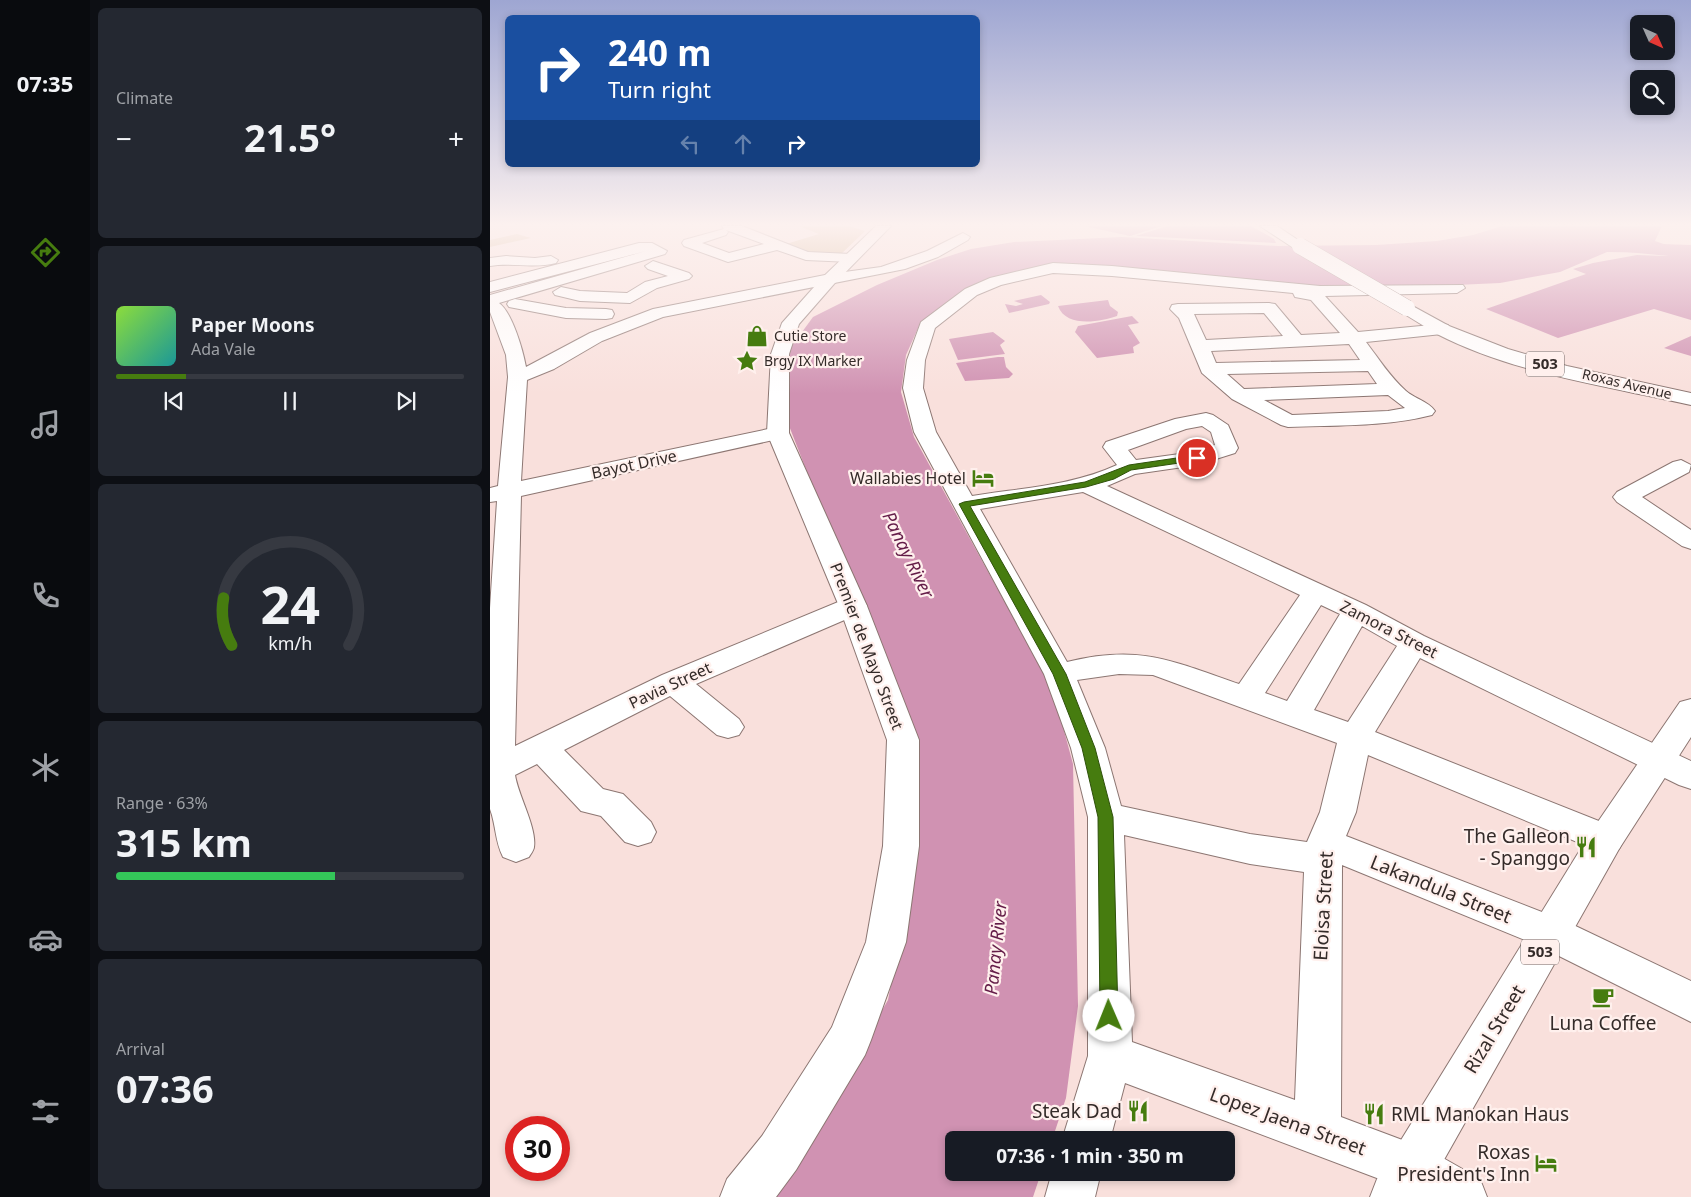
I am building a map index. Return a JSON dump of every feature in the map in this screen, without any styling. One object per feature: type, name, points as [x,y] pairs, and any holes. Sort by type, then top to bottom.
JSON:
[{"type":"street","points":[[490,287],[509,282]]},
{"type":"street","points":[[498,305],[560,282]]},
{"type":"street","points":[[498,305],[561,292],[598,282]]},
{"type":"street","points":[[644,282],[651,285]]},
{"type":"street","points":[[561,292],[580,296],[630,298],[651,285],[663,282]]},
{"type":"street","points":[[518,378],[547,365],[596,337],[659,313],[798,282]]},
{"type":"street","name":"Premier de Mayo Street","points":[[745,1197],[779,1153],[848,1040],[886,942],[901,846],[903,740],[854,606],[778,433],[780,354],[791,323],[829,282]]},
{"type":"street","points":[[994,282],[971,292],[927,326],[916,360],[913,388],[926,432],[1059,674],[1088,748],[1106,817],[1110,1056],[1089,1131]]},
{"type":"street","points":[[1124,282],[1171,294],[1266,300],[1316,294],[1354,338],[1392,389],[1401,397],[1425,411],[1388,417],[1288,421],[1239,395],[1209,369],[1187,316],[1171,294],[1164,289],[1266,300],[1296,341]]},
{"type":"street","name":"Roxas Avenue","points":[[1362,282],[1442,329],[1480,345],[1521,358],[1691,399]]},
{"type":"street","points":[[1171,294],[1457,288]]},
{"type":"street","points":[[498,305],[566,314],[659,313]]},
{"type":"street","points":[[498,305],[515,355],[518,378],[500,493],[494,772],[512,820],[516,847]]},
{"type":"street","points":[[1199,346],[1354,338],[1442,329]]},
{"type":"street","points":[[1209,369],[1373,365]]},
{"type":"street","points":[[1239,395],[1392,389]]},
{"type":"street","name":"Bayot Drive","points":[[500,493],[778,433]]},
{"type":"street","points":[[1681,467],[1625,497],[1691,541]]},
{"type":"street","points":[[964,504],[1086,484],[1110,477],[1129,468]]},
{"type":"street","name":"Zamora Street","points":[[1086,484],[1356,611],[1414,643],[1676,768]]},
{"type":"street","points":[[1247,696],[1316,592]]},
{"type":"street","name":"Pavia Street","points":[[494,772],[673,682],[854,606]]},
{"type":"street","points":[[1295,715],[1356,611]]},
{"type":"street","name":"Eloisa Street","points":[[1318,1131],[1324,852],[1338,812],[1356,737],[1414,643]]},
{"type":"street","points":[[1059,674],[1094,665],[1123,662],[1157,666],[1247,696],[1356,737],[1606,839]]},
{"type":"street","points":[[673,682],[728,728]]},
{"type":"street","name":"Rizal Street","points":[[1404,1182],[1606,839],[1676,768],[1691,710]]},
{"type":"street","points":[[542,748],[593,801],[611,804],[638,832]]},
{"type":"street","name":"Lakandula Street","points":[[1106,817],[1250,849],[1324,852],[1551,933],[1691,1002]]},
{"type":"street","name":"Lopez Jaena Street","points":[[1110,1056],[1318,1131],[1404,1182],[1462,1197]]},
{"type":"street","points":[[1070,1197],[1074,1181]]},
{"type":"water","name":"Panay River","points":[[885,282],[1004,282],[953,299],[919,326],[906,355],[901,392],[914,437],[1053,690],[1073,764],[1078,1006],[1066,1098],[1055,1131],[945,1131],[945,1181],[1038,1181],[1033,1197],[766,1197],[805,1145],[888,1000],[913,871],[916,752],[786,418],[786,354],[813,317]]},
{"type":"water","points":[[1240,282],[1506,282],[1390,288],[1320,288]]},
{"type":"water","points":[[1564,282],[1691,282],[1691,320],[1654,309],[1558,338],[1486,309]]},
{"type":"water","points":[[1041,295],[1050,302],[1049,304],[1009,313],[1005,304],[1016,306],[1023,304],[1014,301]]},
{"type":"water","points":[[1108,300],[1110,306],[1118,312],[1117,316],[1102,320],[1084,322],[1068,318],[1058,306]]},
{"type":"water","points":[[1132,316],[1139,323],[1128,325],[1140,343],[1133,347],[1134,353],[1097,358],[1075,332],[1078,326]]},
{"type":"water","points":[[993,332],[1005,341],[1000,345],[1005,354],[958,360],[949,339]]},
{"type":"water","points":[[1691,336],[1691,356],[1664,348]]},
{"type":"water","points":[[1004,357],[1006,367],[1013,374],[1009,378],[965,381],[956,363]]},
{"type":"place","name":"Cutie Store","points":[[757,336]]},
{"type":"place","name":"Brgy IX Marker","points":[[747,361]]},
{"type":"place","name":"Wallabies Hotel","points":[[983,478]]},
{"type":"place","name":"The Galleon - Spanggo","points":[[1586,847]]},
{"type":"place","name":"Luna Coffee","points":[[1603,997]]},
{"type":"place","name":"Steak Dad","points":[[1138,1111]]},
{"type":"place","name":"RML Manokan Haus","points":[[1374,1114]]},
{"type":"place","name":"Roxas President's Inn","points":[[1546,1163]]},
{"type":"route","points":[[1109,1016],[1106,817],[1088,748],[1059,674],[964,504],[1086,484],[1110,477],[1129,468],[1197,458]]}]
